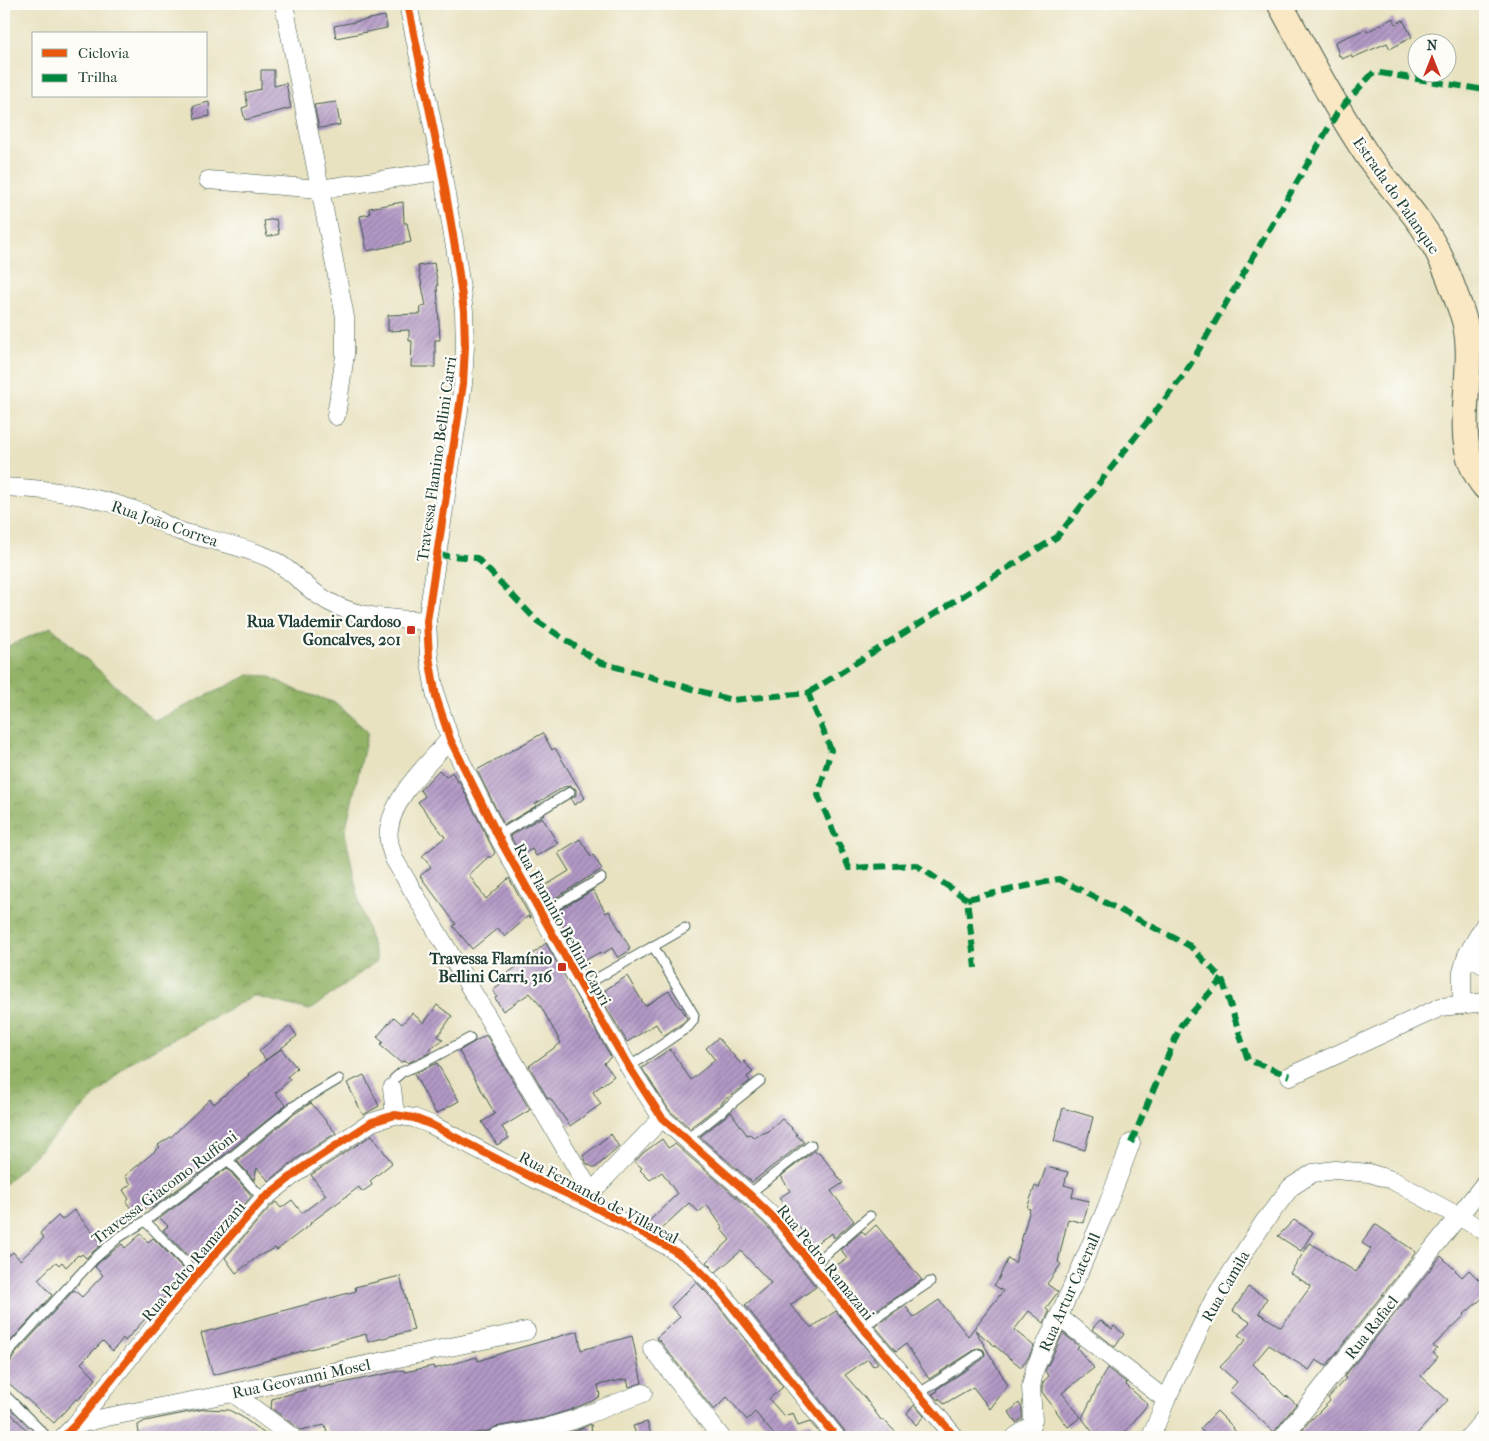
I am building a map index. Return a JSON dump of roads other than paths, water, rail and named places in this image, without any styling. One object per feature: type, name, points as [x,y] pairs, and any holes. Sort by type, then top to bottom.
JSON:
[{"type":"street","points":[[284,4],[344,317],[345,355],[336,416]]},
{"type":"street","name":"Travessa Flamino Bellini Carri","points":[[408,4],[442,172],[464,311],[463,384],[427,621],[429,658],[436,698],[450,739]]},
{"type":"street","name":"Estrada do Palanque","points":[[1280,4],[1326,88],[1368,156],[1414,215],[1434,245],[1447,270],[1464,318],[1469,344],[1464,424],[1466,445],[1472,464],[1485,487]]},
{"type":"street","points":[[208,180],[320,189],[442,172]]},
{"type":"street","name":"Rua João Correa","points":[[4,487],[30,488],[112,503],[146,515],[176,530],[269,557],[339,608],[373,617],[427,621]]},
{"type":"street","points":[[450,739],[400,798],[388,830],[394,860],[587,1196],[662,1118]]},
{"type":"street","name":"Rua Flaminio Bellini Capri","points":[[450,739],[498,836],[541,914],[629,1067],[662,1118]]},
{"type":"street","points":[[1462,1005],[1462,972],[1466,955],[1485,924]]},
{"type":"street","points":[[1466,955],[1485,966]]},
{"type":"street","points":[[1290,1076],[1441,1007],[1485,1002]]},
{"type":"street","points":[[392,1088],[394,1115]]},
{"type":"street","name":"Rua Fernando de Villareal","points":[[394,1115],[414,1118],[432,1125],[535,1179],[587,1196],[669,1247],[692,1264],[719,1290],[836,1437]]},
{"type":"street","name":"Rua Pedro Ramazzani","points":[[69,1431],[163,1319],[197,1274],[263,1199],[305,1166],[347,1138],[372,1122],[394,1115]]},
{"type":"street","name":"Rua Pedro Ramazani","points":[[662,1118],[777,1221],[918,1394],[947,1434]]},
{"type":"street","name":"Rua Artur Caterall","points":[[1015,1437],[1031,1426],[1033,1420],[1032,1378],[1035,1368],[1106,1209],[1131,1143]]},
{"type":"street","name":"Rua Camila","points":[[1152,1437],[1166,1400],[1214,1299],[1264,1222],[1291,1187],[1313,1173],[1335,1170],[1369,1173],[1392,1180],[1485,1231]]},
{"type":"street","name":"Rua Rafael","points":[[1283,1437],[1485,1183]]},
{"type":"street","points":[[1059,1317],[1166,1400]]},
{"type":"street","name":"Rua Geovanni Mosel","points":[[69,1431],[107,1417],[233,1393],[526,1331]]},
{"type":"street","points":[[652,1348],[722,1437]]},
{"type":"street","points":[[233,1393],[292,1437]]},
{"type":"street","points":[[497,1437],[546,1428],[573,1420],[642,1393]]},
{"type":"street","points":[[1469,1437],[1485,1418]]},
{"type":"lane","points":[[498,836],[570,792]]},
{"type":"lane","points":[[541,914],[601,878]]},
{"type":"lane","points":[[582,987],[685,928]]},
{"type":"lane","points":[[629,1067],[688,1027],[694,1015],[653,946]]},
{"type":"lane","points":[[392,1088],[394,1080],[402,1072],[470,1038]]},
{"type":"lane","name":"Travessa Giacomo Ruffoni","points":[[4,1360],[94,1259],[118,1238],[145,1221],[228,1160],[294,1106],[338,1079]]},
{"type":"lane","points":[[687,1139],[760,1081]]},
{"type":"lane","points":[[749,1194],[811,1145]]},
{"type":"lane","points":[[228,1160],[263,1199]]},
{"type":"lane","points":[[812,1266],[870,1216]]},
{"type":"lane","points":[[145,1221],[197,1274]]},
{"type":"lane","points":[[862,1327],[930,1282]]},
{"type":"lane","points":[[918,1394],[979,1354]]},
{"type":"lane","points":[[4,1394],[47,1437]]},
{"type":"place","name":"Rua Vlademir Cardoso Goncalves, 201","points":[[411,630]]},
{"type":"place","name":"Travessa Flamínio Bellini Carri, 316","points":[[562,967]]}]
